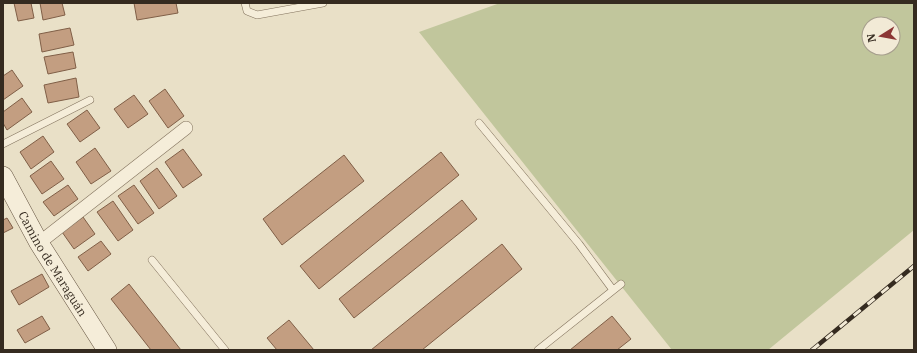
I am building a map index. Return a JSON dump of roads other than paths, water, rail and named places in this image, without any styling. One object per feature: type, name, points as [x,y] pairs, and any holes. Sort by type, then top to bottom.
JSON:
[{"type":"street","points":[[39,244],[186,128]]},
{"type":"street","name":"Camino de Maraguán","points":[[3,176],[39,244],[107,350]]},
{"type":"lane","points":[[246,3],[247,11],[257,15],[323,3]]},
{"type":"lane","points":[[3,144],[90,100]]},
{"type":"lane","points":[[479,122],[579,244],[613,290]]},
{"type":"lane","points":[[152,260],[225,350]]},
{"type":"lane","points":[[538,350],[621,284]]},
{"type":"railway","points":[[812,350],[914,266]]}]
